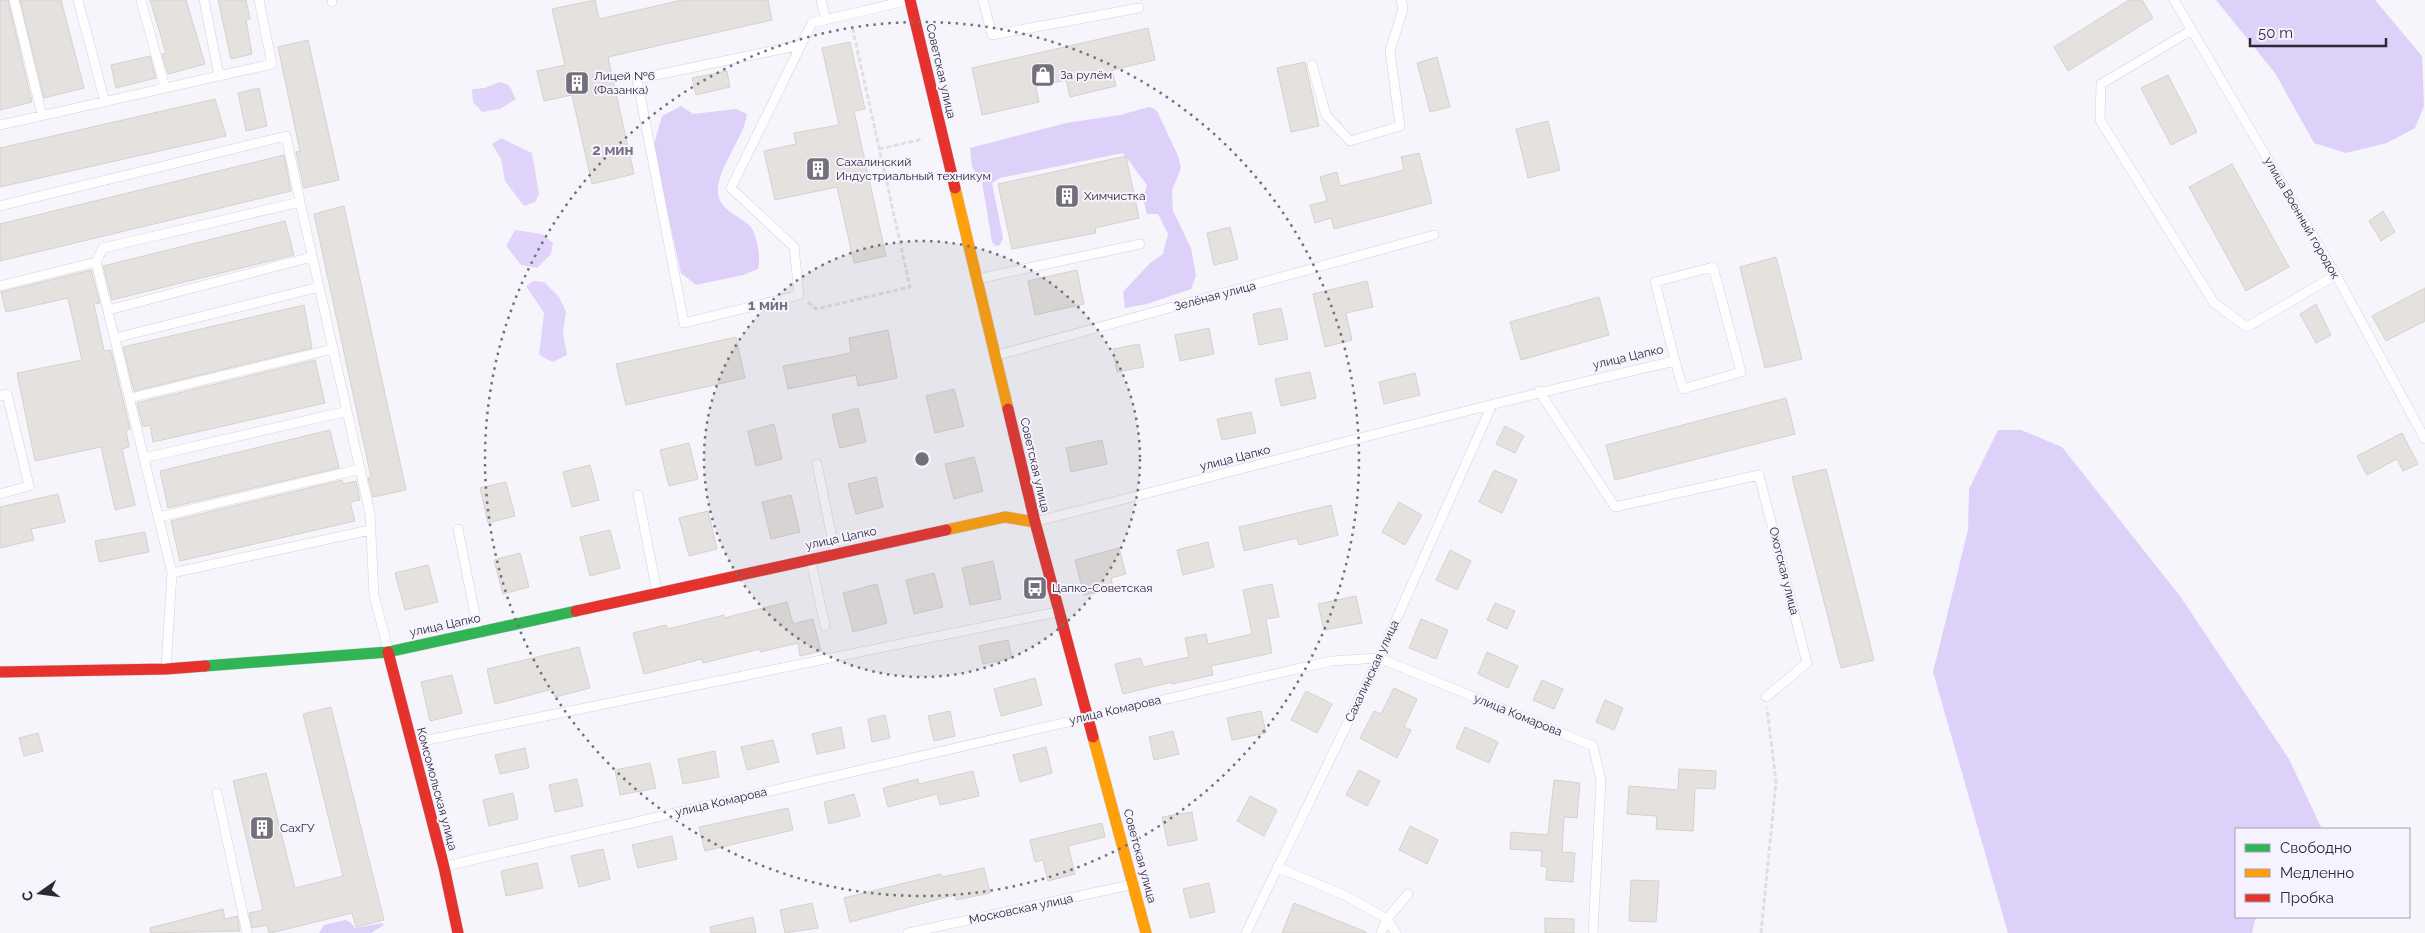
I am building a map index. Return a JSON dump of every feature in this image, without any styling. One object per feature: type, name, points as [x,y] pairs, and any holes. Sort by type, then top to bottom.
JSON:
[{"type":"street","name":"Советская улица","points":[[910,0],[1035,522],[1146,933]]},
{"type":"street","name":"улица Цапко","points":[[0,672],[166,669],[388,652],[1004,517],[1035,522]]},
{"type":"street","name":"Комсомольская улица","points":[[388,652],[410,744],[444,866],[458,933]]},
{"type":"lane","points":[[14,0],[42,116]]},
{"type":"lane","points":[[78,0],[105,102]]},
{"type":"lane","points":[[141,0],[165,88]]},
{"type":"lane","points":[[204,0],[219,76]]},
{"type":"lane","points":[[0,125],[272,64],[259,0]]},
{"type":"lane","points":[[821,0],[826,20]]},
{"type":"lane","points":[[801,45],[637,79],[684,322],[800,295],[794,247],[730,188],[812,23],[910,0]]},
{"type":"lane","points":[[983,0],[992,35],[1139,8]]},
{"type":"lane","points":[[1312,65],[1326,115],[1350,141],[1400,126],[1390,51],[1403,9],[1401,0]]},
{"type":"lane","name":"улица Военный городок","points":[[2174,0],[2336,276],[2425,439]]},
{"type":"lane","points":[[2192,30],[2101,84],[2100,120],[2214,303],[2247,326],[2336,276]]},
{"type":"lane","points":[[0,206],[286,136],[370,514],[374,595],[388,652]]},
{"type":"lane","points":[[166,669],[172,573],[96,262],[103,248],[300,202]]},
{"type":"lane","name":"Зелёная улица","points":[[995,356],[1434,235]]},
{"type":"lane","points":[[977,279],[1140,244]]},
{"type":"lane","points":[[108,310],[312,257]]},
{"type":"lane","points":[[0,286],[96,262]]},
{"type":"lane","name":"улица Цапко","points":[[1712,268],[1741,372],[1683,389],[1675,361],[1655,282],[1712,268]]},
{"type":"lane","points":[[115,338],[319,287]]},
{"type":"lane","points":[[130,398],[333,349]]},
{"type":"lane","name":"улица Цапко","points":[[1035,522],[1539,392],[1675,361]]},
{"type":"lane","name":"Охотская улица","points":[[1539,392],[1615,508],[1759,476],[1808,664],[1766,697]]},
{"type":"lane","points":[[0,396],[7,394],[29,486],[0,494]]},
{"type":"lane","name":"Сахалинская улица","points":[[1246,933],[1379,658],[1492,405]]},
{"type":"lane","points":[[144,458],[347,411]]},
{"type":"lane","points":[[817,464],[835,553]]},
{"type":"lane","points":[[159,517],[360,469]]},
{"type":"lane","points":[[638,495],[657,593]]},
{"type":"lane","points":[[458,529],[478,632]]},
{"type":"lane","points":[[172,573],[370,530]]},
{"type":"lane","points":[[810,559],[825,626]]},
{"type":"lane","points":[[410,744],[1059,612]]},
{"type":"lane","name":"улица Комарова","points":[[444,866],[1331,661],[1379,658],[1593,746],[1601,780],[1593,933]]},
{"type":"lane","points":[[217,793],[247,933]]},
{"type":"lane","points":[[1277,867],[1346,896],[1387,919],[1396,933]]},
{"type":"lane","name":"Московская улица","points":[[908,933],[1133,884]]},
{"type":"lane","points":[[1381,933],[1387,919],[1408,894]]},
{"type":"path","points":[[800,295],[816,309],[910,287],[850,14]]},
{"type":"path","points":[[879,149],[924,139]]},
{"type":"path","points":[[1761,933],[1776,782],[1766,697]]},
{"type":"shaded area","points":[[2216,0],[2375,0],[2422,56],[2424,106],[2415,128],[2387,143],[2346,153],[2314,143],[2275,73]]},
{"type":"shaded area","points":[[499,82],[509,85],[516,99],[500,109],[482,112],[473,102],[472,89],[485,88]]},
{"type":"shaded area","points":[[681,106],[693,114],[736,109],[747,114],[741,134],[721,174],[718,193],[722,204],[752,228],[758,246],[758,269],[743,275],[696,285],[681,273],[653,148],[662,116]]},
{"type":"shaded area","points":[[1149,107],[1155,109],[1158,113],[1178,156],[1181,168],[1172,190],[1173,211],[1191,248],[1196,276],[1191,289],[1147,304],[1125,308],[1123,292],[1150,263],[1163,254],[1168,234],[1158,214],[1147,214],[1143,198],[1147,185],[1123,153],[1000,178],[992,183],[1003,238],[1000,245],[996,246],[992,242],[982,182],[972,167],[970,148],[1066,123],[1120,115]]},
{"type":"shaded area","points":[[501,138],[532,153],[539,194],[535,202],[524,206],[505,181],[501,159],[492,144]]},
{"type":"shaded area","points":[[515,230],[542,234],[553,243],[551,254],[537,268],[521,265],[506,246]]},
{"type":"shaded area","points":[[533,281],[544,282],[559,297],[566,311],[563,333],[567,355],[553,362],[539,355],[544,313],[526,286]]},
{"type":"shaded area","points":[[1998,430],[2021,430],[2062,447],[2180,596],[2289,759],[2322,828],[2235,828],[2235,918],[2256,918],[2252,933],[2008,933],[1933,672],[1968,530],[1969,489]]},
{"type":"shaded area","points":[[346,920],[355,928],[382,923],[384,925],[371,933],[319,933],[324,925]]},
{"type":"building","points":[[0,0],[8,0],[32,102],[0,110]]},
{"type":"building","points":[[20,0],[61,0],[84,88],[44,98]]},
{"type":"building","points":[[150,0],[186,0],[205,64],[168,74],[162,54],[166,53]]},
{"type":"building","points":[[218,0],[246,0],[250,19],[246,20],[252,54],[231,59]]},
{"type":"building","name":"Лицей №6 (Фазанка)","points":[[595,0],[599,19],[682,0],[768,0],[772,20],[608,57],[634,174],[592,184],[572,95],[544,101],[537,71],[565,65],[552,9]]},
{"type":"building","points":[[2129,0],[2142,0],[2153,18],[2068,71],[2054,47]]},
{"type":"building","name":"За рулём","points":[[1148,28],[1155,60],[1112,70],[1116,86],[1070,97],[1066,80],[1036,87],[1039,102],[982,115],[972,68]]},
{"type":"building","points":[[308,40],[339,180],[304,188],[296,152],[300,151],[278,47]]},
{"type":"building","name":"Сахалинский Индустриальный техникум","points":[[850,42],[865,109],[854,111],[886,256],[854,263],[837,187],[775,200],[764,151],[796,144],[794,133],[839,125],[822,48]]},
{"type":"building","points":[[150,56],[156,78],[116,88],[111,65]]},
{"type":"building","points":[[1437,57],[1450,107],[1430,112],[1417,63]]},
{"type":"building","points":[[1305,62],[1319,126],[1291,132],[1277,68]]},
{"type":"building","points":[[727,71],[730,87],[696,95],[692,78]]},
{"type":"building","points":[[2168,75],[2197,132],[2171,145],[2141,88]]},
{"type":"building","points":[[259,88],[267,126],[246,131],[238,93]]},
{"type":"building","points":[[215,99],[226,136],[0,187],[0,148]]},
{"type":"building","points":[[1548,121],[1560,170],[1528,178],[1516,129]]},
{"type":"building","points":[[1419,153],[1432,203],[1334,229],[1331,218],[1315,223],[1310,205],[1327,201],[1320,177],[1337,172],[1340,186],[1404,170],[1401,157]]},
{"type":"building","points":[[284,155],[291,191],[0,261],[0,224]]},
{"type":"building","name":"Химчистка","points":[[1126,156],[1139,218],[1095,228],[1096,233],[1012,249],[998,184]]},
{"type":"building","points":[[2232,164],[2289,267],[2246,291],[2189,187]]},
{"type":"building","points":[[344,206],[406,490],[373,497],[368,478],[371,477],[314,214]]},
{"type":"building","points":[[2383,211],[2395,232],[2381,241],[2369,221]]},
{"type":"building","points":[[285,221],[294,255],[112,300],[103,266]]},
{"type":"building","points":[[1230,227],[1238,259],[1214,265],[1207,233]]},
{"type":"building","points":[[1776,257],[1802,359],[1765,368],[1740,267]]},
{"type":"building","points":[[91,270],[100,303],[94,304],[104,351],[111,350],[130,429],[126,430],[129,447],[122,449],[135,505],[115,510],[101,447],[35,461],[17,373],[82,360],[68,298],[6,312],[1,292]]},
{"type":"building","points":[[1077,270],[1084,304],[1035,315],[1028,281]]},
{"type":"building","points":[[1367,281],[1373,307],[1346,313],[1352,340],[1325,347],[1313,294]]},
{"type":"building","points":[[2425,288],[2425,321],[2386,341],[2372,316]]},
{"type":"building","points":[[1599,297],[1609,335],[1521,360],[1510,322]]},
{"type":"building","points":[[2316,304],[2331,335],[2316,343],[2300,314]]},
{"type":"building","points":[[304,305],[312,348],[134,391],[123,347]]},
{"type":"building","points":[[1281,308],[1288,339],[1259,345],[1253,314]]},
{"type":"building","points":[[1209,328],[1214,354],[1180,361],[1175,335]]},
{"type":"building","points":[[888,330],[897,378],[858,386],[856,375],[788,389],[783,366],[851,353],[849,338]]},
{"type":"building","points":[[736,337],[745,378],[626,405],[616,364]]},
{"type":"building","points":[[1139,344],[1144,367],[1117,372],[1113,349]]},
{"type":"building","points":[[315,360],[325,403],[153,442],[150,425],[143,427],[137,403]]},
{"type":"building","points":[[1310,372],[1316,398],[1281,406],[1275,379]]},
{"type":"building","points":[[1415,373],[1420,395],[1384,404],[1379,382]]},
{"type":"building","points":[[954,389],[964,426],[935,433],[926,396]]},
{"type":"building","points":[[1786,398],[1795,434],[1615,480],[1606,445]]},
{"type":"building","points":[[858,408],[866,442],[840,448],[832,415]]},
{"type":"building","points":[[1251,412],[1256,433],[1222,440],[1217,419]]},
{"type":"building","points":[[774,424],[782,459],[756,466],[748,431]]},
{"type":"building","points":[[1505,426],[1524,436],[1515,453],[1496,444]]},
{"type":"building","points":[[330,430],[339,468],[168,508],[160,471]]},
{"type":"building","points":[[2402,433],[2418,464],[2403,471],[2397,459],[2367,475],[2357,456]]},
{"type":"building","points":[[1102,440],[1107,464],[1071,472],[1066,448]]},
{"type":"building","points":[[689,443],[698,479],[669,486],[660,450]]},
{"type":"building","points":[[974,457],[983,491],[954,499],[945,464]]},
{"type":"building","points":[[590,465],[599,500],[572,507],[563,472]]},
{"type":"building","points":[[1826,469],[1874,660],[1841,668],[1792,477]]},
{"type":"building","points":[[1494,470],[1517,480],[1502,513],[1479,502]]},
{"type":"building","points":[[876,477],[883,507],[856,514],[848,484]]},
{"type":"building","points":[[342,480],[343,484],[356,481],[360,500],[350,502],[355,521],[180,561],[171,521]]},
{"type":"building","points":[[506,482],[515,516],[488,523],[480,488]]},
{"type":"building","points":[[58,494],[65,522],[31,529],[34,540],[0,548],[0,507]]},
{"type":"building","points":[[791,495],[800,532],[771,539],[762,502]]},
{"type":"building","points":[[1399,502],[1422,515],[1405,545],[1382,532]]},
{"type":"building","points":[[1331,505],[1338,535],[1299,545],[1297,538],[1244,551],[1239,527]]},
{"type":"building","points":[[708,511],[717,549],[689,556],[679,518]]},
{"type":"building","points":[[610,530],[620,568],[590,576],[580,537]]},
{"type":"building","points":[[145,532],[149,552],[99,562],[95,541]]},
{"type":"building","points":[[1208,542],[1214,567],[1183,575],[1177,550]]},
{"type":"building","points":[[1119,548],[1126,574],[1111,578],[1113,587],[1084,595],[1075,560]]},
{"type":"building","points":[[1450,550],[1471,561],[1457,590],[1436,580]]},
{"type":"building","points":[[520,553],[529,587],[503,594],[494,560]]},
{"type":"building","points":[[993,561],[1001,599],[970,605],[962,568]]},
{"type":"building","points":[[428,565],[438,602],[405,610],[395,573]]},
{"type":"building","points":[[934,573],[943,607],[914,614],[906,580]]},
{"type":"building","points":[[877,584],[887,623],[853,632],[843,593]]},
{"type":"building","points":[[1272,584],[1279,617],[1266,619],[1272,653],[1211,666],[1213,675],[1172,684],[1172,682],[1123,694],[1115,664],[1141,658],[1143,667],[1189,657],[1185,638],[1206,634],[1208,644],[1252,634],[1243,590]]},
{"type":"building","points":[[1356,596],[1362,623],[1324,630],[1318,604]]},
{"type":"building","points":[[787,602],[793,624],[813,619],[821,651],[800,656],[798,643],[760,652],[760,649],[703,663],[702,659],[644,674],[633,633],[666,625],[668,629],[724,615],[724,618]]},
{"type":"building","points":[[1495,603],[1515,611],[1507,629],[1487,620]]},
{"type":"building","points":[[1421,619],[1448,630],[1436,659],[1409,648]]},
{"type":"building","points":[[1008,640],[1012,658],[983,664],[979,646]]},
{"type":"building","points":[[579,647],[590,688],[555,697],[553,689],[495,704],[487,669]]},
{"type":"building","points":[[1487,652],[1518,666],[1508,688],[1478,674]]},
{"type":"building","points":[[452,675],[462,713],[430,721],[421,682]]},
{"type":"building","points":[[1035,678],[1042,705],[1001,716],[994,689]]},
{"type":"building","points":[[1542,680],[1563,689],[1554,709],[1533,700]]},
{"type":"building","points":[[1394,688],[1417,699],[1404,727],[1411,730],[1397,758],[1360,738],[1374,711],[1381,714]]},
{"type":"building","points":[[1306,691],[1332,704],[1317,733],[1291,720]]},
{"type":"building","points":[[1605,700],[1623,708],[1614,730],[1596,722]]},
{"type":"building","name":"СахГУ","points":[[331,707],[384,920],[356,927],[352,913],[271,933],[269,933],[267,925],[252,928],[249,913],[263,910],[233,781],[266,773],[295,888],[343,876],[303,714]]},
{"type":"building","points":[[950,711],[955,736],[934,741],[928,716]]},
{"type":"building","points":[[1261,711],[1266,733],[1232,740],[1227,718]]},
{"type":"building","points":[[885,715],[890,738],[872,742],[868,719]]},
{"type":"building","points":[[841,727],[845,748],[817,754],[812,734]]},
{"type":"building","points":[[1465,727],[1498,742],[1489,763],[1456,748]]},
{"type":"building","points":[[1173,731],[1179,754],[1154,760],[1149,737]]},
{"type":"building","points":[[38,733],[43,751],[24,756],[19,738]]},
{"type":"building","points":[[773,740],[779,762],[747,770],[741,747]]},
{"type":"building","points":[[1046,747],[1052,773],[1020,782],[1013,755]]},
{"type":"building","points":[[525,748],[529,768],[500,774],[495,755]]},
{"type":"building","points":[[715,751],[719,777],[683,784],[678,759]]},
{"type":"building","points":[[650,763],[656,788],[620,795],[615,770]]},
{"type":"building","points":[[1679,769],[1716,771],[1715,789],[1695,788],[1693,831],[1656,829],[1657,816],[1627,814],[1629,786],[1678,790]]},
{"type":"building","points":[[1359,770],[1380,781],[1367,806],[1346,795]]},
{"type":"building","points":[[973,771],[979,796],[940,805],[937,794],[888,807],[883,788],[918,779],[919,784]]},
{"type":"building","points":[[577,779],[583,806],[555,812],[549,785]]},
{"type":"building","points":[[1554,780],[1580,783],[1577,818],[1564,817],[1562,852],[1575,853],[1573,882],[1546,880],[1547,867],[1541,866],[1542,851],[1510,849],[1511,832],[1548,835]]},
{"type":"building","points":[[513,793],[518,819],[489,826],[483,800]]},
{"type":"building","points":[[854,794],[860,816],[829,824],[824,802]]},
{"type":"building","points":[[1250,796],[1277,810],[1264,836],[1237,821]]},
{"type":"building","points":[[788,808],[793,830],[705,851],[699,827]]},
{"type":"building","points":[[1192,812],[1197,840],[1168,846],[1162,817]]},
{"type":"building","points":[[1102,823],[1105,837],[1068,846],[1075,874],[1048,881],[1043,860],[1035,862],[1030,840]]},
{"type":"building","points":[[1410,826],[1438,840],[1427,864],[1399,850]]},
{"type":"building","points":[[672,836],[677,859],[638,868],[632,845]]},
{"type":"building","points":[[603,849],[610,879],[579,887],[571,856]]},
{"type":"building","points":[[537,863],[543,888],[506,896],[501,871]]},
{"type":"building","points":[[984,868],[990,893],[956,900],[955,895],[850,922],[844,898],[941,874],[942,877]]},
{"type":"building","points":[[1631,880],[1659,881],[1656,922],[1629,921]]},
{"type":"building","points":[[1209,883],[1215,912],[1190,918],[1183,889]]},
{"type":"building","points":[[812,903],[818,928],[785,933],[780,910]]},
{"type":"building","points":[[1294,903],[1366,932],[1366,933],[1282,933]]},
{"type":"building","points":[[223,909],[225,919],[237,916],[240,931],[151,933],[150,928]]},
{"type":"building","points":[[753,917],[756,933],[711,933],[710,927]]},
{"type":"building","points":[[1545,918],[1574,919],[1574,933],[1545,933]]},
{"type":"traffic: fast","points":[[205,666],[388,652],[576,611]]},
{"type":"traffic: slow","points":[[955,188],[1008,409]]},
{"type":"traffic: slow","points":[[946,530],[1005,517],[1035,522]]},
{"type":"traffic: slow","points":[[1093,737],[1146,933]]},
{"type":"traffic: jam","points":[[910,0],[955,188]]},
{"type":"traffic: jam","points":[[1008,409],[1035,522],[1093,737]]},
{"type":"traffic: jam","points":[[576,611],[946,530]]},
{"type":"traffic: jam","points":[[388,652],[444,867],[458,933]]},
{"type":"traffic: jam","points":[[0,672],[166,669],[205,666]]},
{"type":"place","name":"За рулём","points":[[1043,75]]},
{"type":"place","name":"Лицей №6 (Фазанка)","points":[[577,83]]},
{"type":"place","name":"Сахалинский Индустриальный техникум","points":[[818,169]]},
{"type":"place","name":"Химчистка","points":[[1067,196]]},
{"type":"place","name":"Цапко-Советская","points":[[1035,588]]},
{"type":"place","name":"СахГУ","points":[[262,828]]}]
